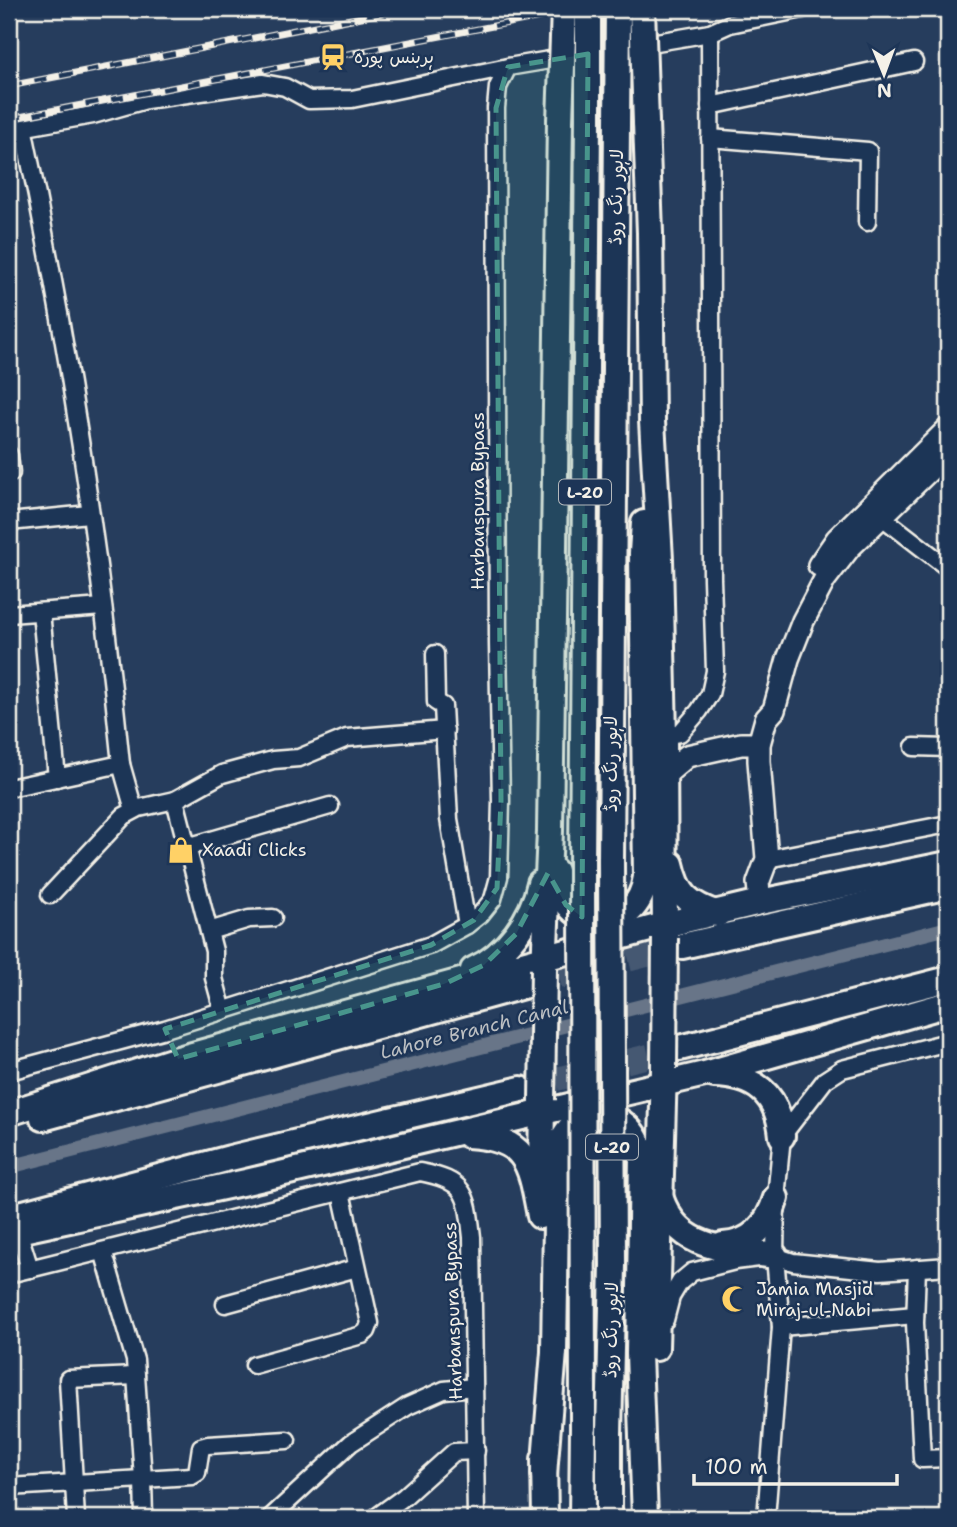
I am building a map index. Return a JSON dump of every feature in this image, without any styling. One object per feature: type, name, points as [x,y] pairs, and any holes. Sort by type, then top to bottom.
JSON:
[{"type":"highway","points":[[545,1518],[540,1216],[544,963],[550,831],[564,9]]},
{"type":"highway","name":"لاہور رنگ روڈ","points":[[582,1518],[582,865],[588,9]]},
{"type":"highway","name":"لاہور رنگ روڈ","points":[[609,1518],[613,1265],[611,861],[618,9]]},
{"type":"highway","points":[[642,9],[650,233],[652,421],[660,559],[670,936],[656,1363],[645,1514]]},
{"type":"highway","points":[[550,831],[558,892],[566,905],[577,914],[590,920],[604,921],[617,918],[638,902],[646,877],[642,553],[652,421]]},
{"type":"highway","points":[[444,984],[484,965],[516,934],[538,896],[550,831]]},
{"type":"highway","points":[[666,843],[674,880],[681,893],[691,903],[718,914]]},
{"type":"highway","points":[[670,936],[718,914],[760,902],[948,864]]},
{"type":"highway","points":[[9,1112],[171,1044],[670,936],[948,886]]},
{"type":"highway","points":[[680,1048],[948,979]]},
{"type":"highway","points":[[9,1127],[523,986]]},
{"type":"highway","points":[[662,1139],[676,1100],[705,1074],[948,1004]]},
{"type":"highway","points":[[12,1226],[246,1182],[452,1134],[542,1106],[664,1077],[705,1074],[745,1079],[761,1088],[773,1101],[780,1118],[782,1136]]},
{"type":"highway","points":[[12,1226],[230,1158],[520,1088]]},
{"type":"highway","points":[[544,1474],[554,1352],[559,1143],[575,1122],[600,1115],[613,1117],[633,1132],[642,1156],[639,1354],[645,1514]]},
{"type":"highway","points":[[452,1134],[488,1136],[509,1143],[522,1152],[534,1183],[540,1216]]},
{"type":"highway","points":[[712,1245],[731,1245],[747,1239],[761,1229],[776,1198]]},
{"type":"highway","points":[[660,1199],[667,1216],[678,1231],[694,1241],[775,1256]]},
{"type":"main road","points":[[876,512],[948,429]]},
{"type":"main road","points":[[760,902],[758,883],[767,859],[759,761],[766,719],[761,707],[776,651],[790,615],[837,539],[876,512],[948,452]]},
{"type":"main road","points":[[665,775],[687,756],[741,744],[760,744]]},
{"type":"street","points":[[134,810],[121,764],[103,607],[68,358],[49,253],[16,128],[93,114],[146,100],[263,83],[285,87],[309,100],[352,99],[508,67],[710,33],[730,24],[803,9]]},
{"type":"street","points":[[664,736],[680,733],[688,725],[710,694],[715,671],[712,566],[710,33]]},
{"type":"street","points":[[710,106],[914,62]]},
{"type":"street","name":"Harbanspura Bypass","points":[[9,1071],[171,1044],[223,1011],[431,945],[467,925],[481,914],[493,899],[499,877],[501,801],[496,108],[498,87],[508,67]]},
{"type":"street","points":[[710,138],[868,151],[867,222]]},
{"type":"street","points":[[9,455],[11,473]]},
{"type":"street","points":[[876,512],[948,568]]},
{"type":"street","points":[[9,522],[89,514]]},
{"type":"street","points":[[9,614],[103,607]]},
{"type":"street","points":[[41,612],[57,778]]},
{"type":"street","points":[[435,654],[436,702],[443,706],[449,819],[467,925]]},
{"type":"street","points":[[50,895],[124,816],[134,810],[175,800],[222,774],[273,760],[299,758],[347,738],[445,730]]},
{"type":"street","points":[[914,747],[948,748]]},
{"type":"street","points":[[9,788],[121,764]]},
{"type":"street","points":[[175,800],[214,951],[214,978],[223,1011]]},
{"type":"street","points":[[187,846],[330,806]]},
{"type":"street","points":[[767,859],[948,824]]},
{"type":"street","points":[[209,931],[248,919],[273,918]]},
{"type":"street","points":[[765,1518],[781,1327],[775,1256],[776,1198],[782,1136],[825,1080],[842,1069],[948,1042]]},
{"type":"street","name":"Harbanspura Bypass","points":[[9,1274],[420,1172],[454,1182],[463,1192],[468,1205],[472,1237],[476,1518]]},
{"type":"street","points":[[254,1365],[362,1335],[368,1331],[370,1323],[341,1192]]},
{"type":"street","points":[[12,1226],[30,1269]]},
{"type":"street","points":[[103,1251],[135,1360],[144,1518]]},
{"type":"street","points":[[656,1363],[670,1297],[680,1282],[692,1272],[735,1261],[775,1256],[793,1262],[880,1270],[948,1266]]},
{"type":"street","points":[[225,1304],[356,1268]]},
{"type":"street","points":[[917,1268],[915,1315],[922,1459],[948,1458]]},
{"type":"street","points":[[781,1327],[915,1315]]},
{"type":"street","points":[[76,1518],[68,1379],[136,1376]]},
{"type":"street","points":[[270,1518],[351,1443],[408,1406],[444,1390],[474,1387]]},
{"type":"street","points":[[9,1487],[192,1476],[197,1473],[201,1447],[288,1440]]},
{"type":"street","points":[[375,1518],[404,1497],[454,1452],[476,1451]]},
{"type":"highlighted area","points":[[588,54],[582,917],[566,905],[548,873],[516,934],[484,965],[444,984],[178,1059],[165,1029],[431,945],[474,920],[497,888],[501,801],[496,108],[508,67]]},
{"type":"waterway","name":"Lahore Branch Canal","points":[[9,1167],[948,928]]},
{"type":"tunnel","points":[[524,986],[682,946]]},
{"type":"tunnel","points":[[521,1088],[680,1048]]},
{"type":"railway","points":[[9,86],[402,9]]},
{"type":"railway","points":[[9,119],[582,9]]},
{"type":"place","name":"ہربنس پورہ","points":[[333,57]]},
{"type":"place","name":"Xaadi Clicks","points":[[181,850]]},
{"type":"place","name":"Jamia Masjid Miraj-ul-Nabi","points":[[735,1299]]}]
